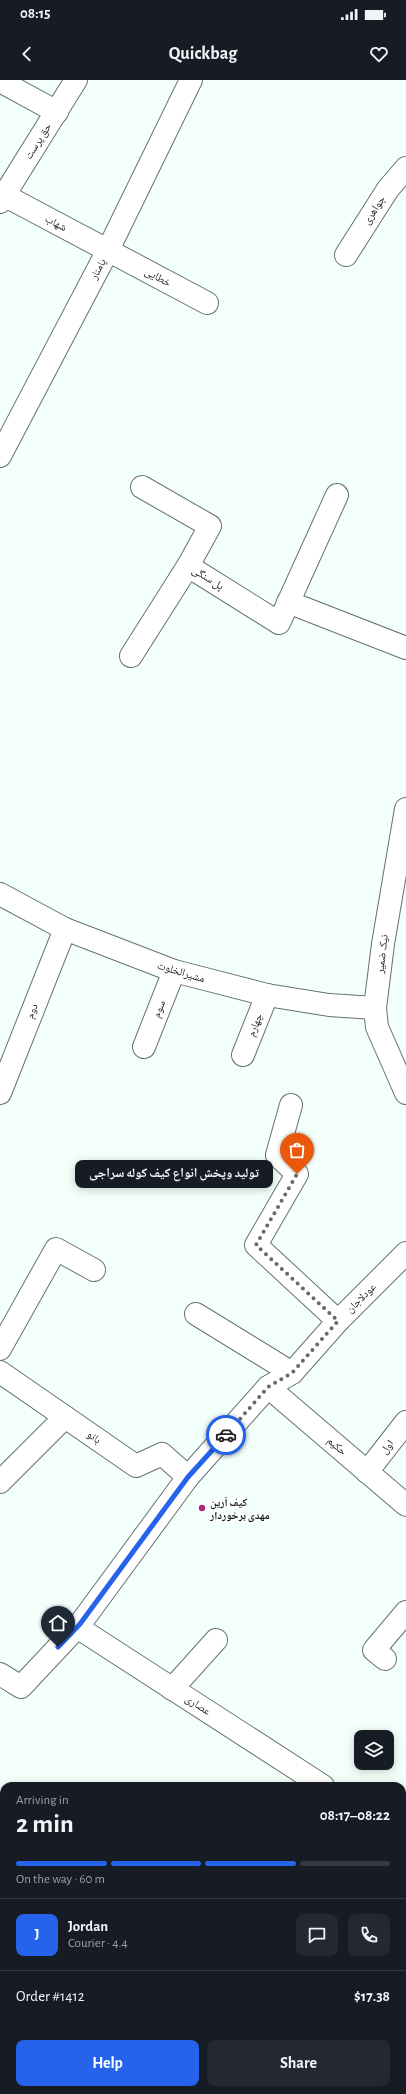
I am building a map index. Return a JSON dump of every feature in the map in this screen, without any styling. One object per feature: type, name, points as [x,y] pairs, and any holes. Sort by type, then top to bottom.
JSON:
[{"type":"street","name":"حق پرست","points":[[1,197],[57,112],[76,80]]},
{"type":"street","name":"پامنار","points":[[0,456],[108,250],[191,80]]},
{"type":"street","points":[[0,81],[57,112]]},
{"type":"street","name":"جواهری","points":[[346,255],[388,189],[406,168]]},
{"type":"street","name":"شهاب","points":[[1,197],[108,250]]},
{"type":"street","name":"خطایی","points":[[108,250],[207,303]]},
{"type":"street","points":[[142,487],[210,526],[188,566]]},
{"type":"street","name":"پل سنگی","points":[[131,656],[188,566],[279,623],[337,495]]},
{"type":"street","points":[[288,602],[406,648]]},
{"type":"street","name":"نیک ضمیر","points":[[406,810],[402,853],[382,944],[375,1008],[377,1027],[406,1093]]},
{"type":"street","name":"مشیرالخلوت","points":[[0,894],[65,930],[174,971],[268,994],[329,1005],[375,1008]]},
{"type":"street","name":"دوم","points":[[0,1093],[65,930]]},
{"type":"street","name":"سوم","points":[[144,1047],[174,971]]},
{"type":"street","name":"چهارم","points":[[243,1055],[268,994]]},
{"type":"street","points":[[291,1105],[277,1154],[297,1174],[256,1245],[338,1321]]},
{"type":"street","points":[[0,1349],[56,1249],[94,1270]]},
{"type":"street","name":"عودلاجان","points":[[0,1674],[21,1687],[77,1627],[188,1477],[268,1387],[292,1373],[338,1321],[406,1253]]},
{"type":"street","points":[[196,1314],[292,1373]]},
{"type":"street","name":"بانو","points":[[0,1372],[136,1466],[162,1454],[188,1477]]},
{"type":"street","name":"حکیم","points":[[268,1387],[406,1505]]},
{"type":"street","points":[[0,1482],[65,1417]]},
{"type":"street","name":"اول","points":[[367,1472],[406,1422]]},
{"type":"street","points":[[386,1659],[374,1650],[406,1612]]},
{"type":"street","name":"عصاری","points":[[77,1627],[314,1782]]},
{"type":"street","points":[[172,1689],[216,1640]]},
{"type":"way so far","points":[[226,1435],[268,1387],[292,1373],[338,1321],[256,1245],[297,1174]]},
{"type":"place","name":"تولید وپخش انواع کیف کوله سراجی","points":[[297,1174]]},
{"type":"place","name":"کیف آرین مهدی برخوردار","points":[[202,1508]]},
{"type":"route","points":[[58,1647],[80,1624],[188,1477],[226,1435]]}]
